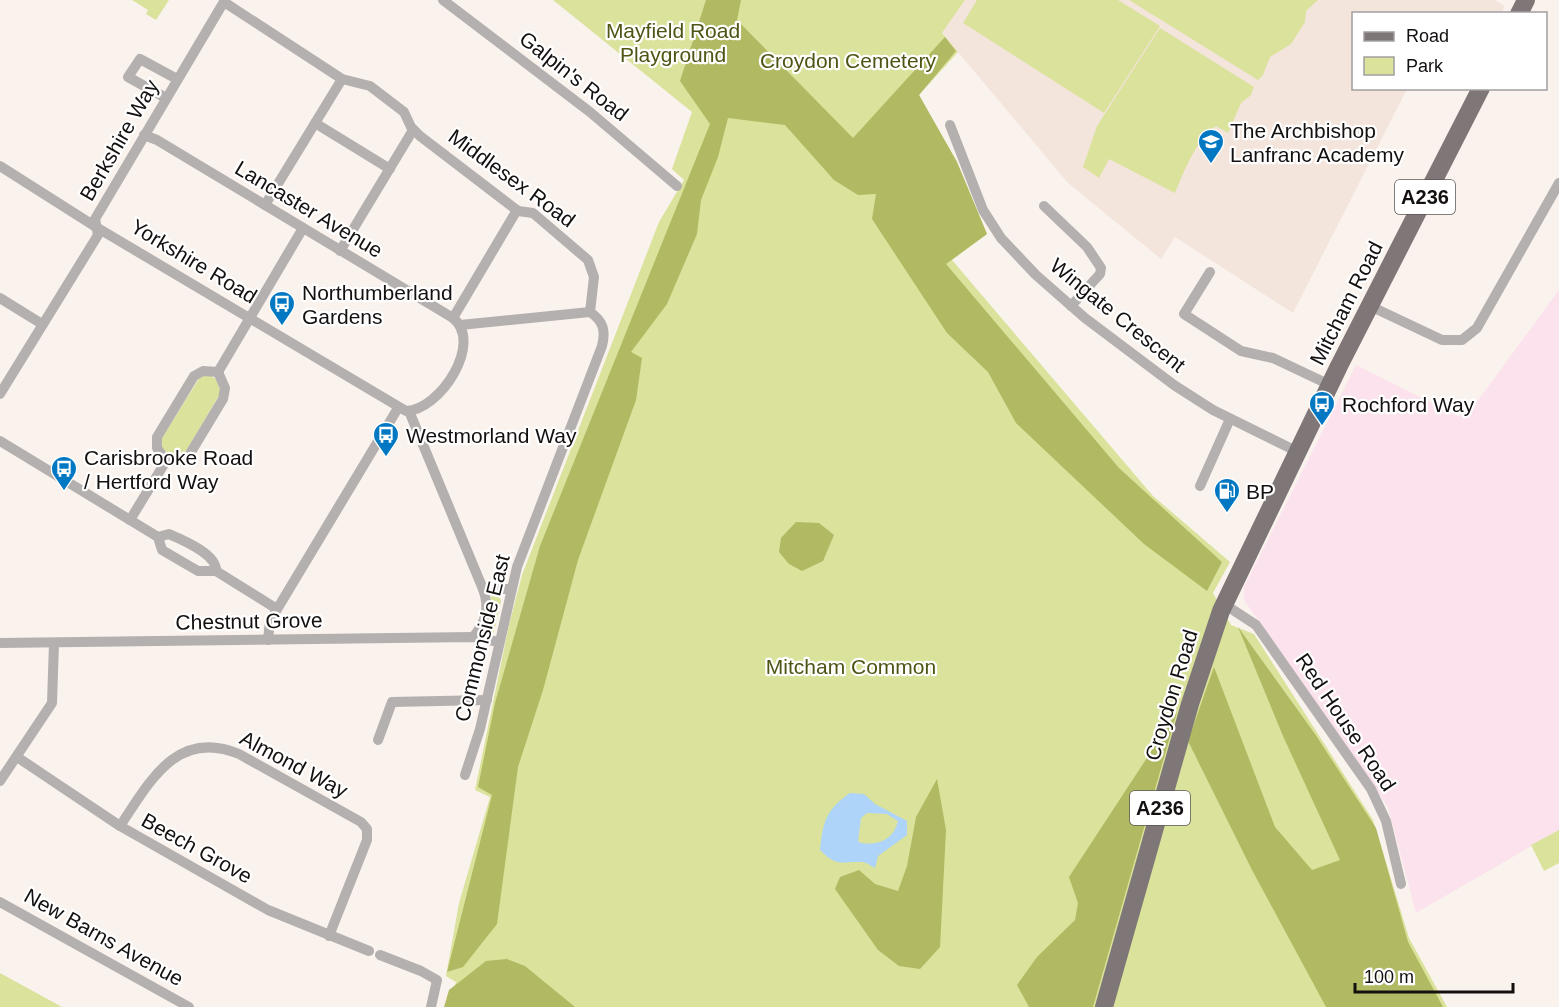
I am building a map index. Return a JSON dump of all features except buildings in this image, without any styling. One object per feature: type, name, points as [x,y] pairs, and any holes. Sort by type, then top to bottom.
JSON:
[{"type":"main road","name":"Mitcham Road","points":[[1224,604],[1330,385],[1480,90]]},
{"type":"main road","name":"Croydon Road","points":[[1104,1007],[1190,704],[1224,604]]},
{"type":"street","name":"Galpin's Road","points":[[443,0],[584,107],[677,186]]},
{"type":"street","name":"Middlesex Road","points":[[224,1],[342,79],[362,82],[376,91],[404,112],[413,130],[517,210],[533,213],[588,260],[594,277],[590,312]]},
{"type":"street","name":"Berkshire Way","points":[[0,394],[98,235],[95,219],[224,1]]},
{"type":"street","points":[[166,98],[128,77],[140,59],[177,79]]},
{"type":"street","points":[[265,205],[342,79]]},
{"type":"street","points":[[315,123],[390,169]]},
{"type":"street","name":"Wingate Crescent","points":[[950,125],[974,191],[993,226],[1025,264],[1071,306],[1150,368],[1230,419],[1298,452]]},
{"type":"street","points":[[340,251],[413,130]]},
{"type":"street","name":"Lancaster Avenue","points":[[144,135],[265,205],[457,322]]},
{"type":"street","name":"Yorkshire Road","points":[[0,166],[96,227],[404,410]]},
{"type":"street","points":[[1370,306],[1442,340],[1455,341],[1469,337],[1484,316],[1559,183]]},
{"type":"street","points":[[1044,206],[1087,247],[1101,268],[1100,274],[1071,306]]},
{"type":"street","points":[[404,410],[419,409],[436,398],[453,376],[462,350],[457,322],[517,210]]},
{"type":"street","points":[[218,372],[303,228]]},
{"type":"street","points":[[1184,314],[1210,272]]},
{"type":"street","points":[[0,298],[42,324]]},
{"type":"street","points":[[1174,308],[1241,351],[1273,358],[1330,385]]},
{"type":"street","points":[[457,322],[590,312]]},
{"type":"street","name":"Commonside East","points":[[465,775],[487,700],[510,589],[602,346],[602,324],[590,312]]},
{"type":"street","points":[[166,461],[157,448],[158,437],[194,376],[203,371],[218,372]]},
{"type":"street","points":[[166,461],[180,461],[188,457],[223,399],[225,388],[218,372]]},
{"type":"street","points":[[404,410],[483,589],[488,608],[486,619],[473,638]]},
{"type":"street","points":[[268,640],[269,625],[277,609],[404,410]]},
{"type":"street","points":[[1200,486],[1230,419]]},
{"type":"street","points":[[0,441],[158,537],[162,550],[198,571],[216,572],[277,609]]},
{"type":"street","points":[[130,520],[166,461]]},
{"type":"street","points":[[158,537],[169,534],[210,557],[216,564],[216,572]]},
{"type":"street","points":[[483,589],[510,589]]},
{"type":"street","name":"Red House Road","points":[[1224,604],[1256,626],[1371,789],[1386,821],[1401,884]]},
{"type":"street","name":"Chestnut Grove","points":[[0,643],[473,638],[499,642]]},
{"type":"street","points":[[0,781],[52,703],[54,643]]},
{"type":"street","points":[[378,740],[392,702],[487,700]]},
{"type":"street","name":"Almond Way","points":[[120,826],[152,778],[173,758],[198,749],[223,749],[239,754],[361,822],[367,829],[367,840],[329,936]]},
{"type":"street","name":"Beech Grove","points":[[17,757],[120,826],[268,910],[421,971],[437,980],[431,1007]]},
{"type":"street","name":"New Barns Avenue","points":[[0,902],[189,1007]]},
{"type":"shaded area","name":"The Archbishop Lanfranc Academy","points":[[965,0],[1495,0],[1505,6],[1502,12],[1352,12],[1352,90],[1406,90],[1293,313],[1175,237],[1161,259],[1068,183],[942,33]]},
{"type":"shaded area","points":[[1559,290],[1559,830],[1416,913],[1388,807],[1244,600],[1244,587],[1356,365],[1458,416],[1468,414]]},
{"type":"green space","points":[[132,0],[169,0],[156,20],[146,14],[148,10]]},
{"type":"green space","name":"Mitcham Common","points":[[553,0],[965,0],[942,33],[958,52],[919,95],[957,162],[987,234],[952,260],[1153,496],[1230,562],[1213,593],[1231,625],[1254,634],[1373,820],[1409,938],[1447,1007],[448,1007],[456,982],[446,976],[459,903],[490,797],[475,790],[509,625],[522,575],[659,222],[684,180],[672,169],[692,112]]},
{"type":"green space","points":[[706,0],[741,0],[737,20],[853,138],[945,37],[956,51],[919,95],[957,162],[987,234],[946,264],[1119,468],[1222,562],[1207,591],[1144,544],[1016,423],[988,372],[947,333],[872,219],[876,194],[858,195],[834,180],[785,125],[728,118],[718,157],[701,200],[697,234],[667,304],[631,352],[642,358],[636,400],[578,560],[543,690],[518,767],[497,924],[463,967],[447,972],[492,795],[478,787],[495,703],[540,546],[710,124],[680,81]]},
{"type":"green space","points":[[977,0],[1118,0],[1160,26],[1104,113],[963,23]]},
{"type":"green space","points":[[1129,0],[1318,0],[1306,11],[1305,22],[1291,44],[1270,57],[1263,75],[1258,80]]},
{"type":"green space","points":[[1160,28],[1254,87],[1251,95],[1241,103],[1228,133],[1216,126],[1202,140],[1191,156],[1175,193],[1109,159],[1099,178],[1083,167],[1097,126]]},
{"type":"green space","points":[[209,375],[216,379],[221,392],[183,456],[171,457],[164,453],[160,441],[200,377]]},
{"type":"green space","points":[[796,522],[819,523],[834,535],[823,561],[802,571],[789,564],[779,552],[781,538]]},
{"type":"green space","points":[[499,593],[501,601],[494,632],[492,635],[484,635],[492,608],[491,596]]},
{"type":"green space","points":[[1238,627],[1315,734],[1376,828],[1408,942],[1443,1007],[1326,1007],[1251,868],[1188,741],[1214,667],[1275,827],[1312,870],[1340,860],[1283,736]]},
{"type":"green space","points":[[1177,712],[1093,1007],[1029,1007],[1017,985],[1037,957],[1075,920],[1078,903],[1069,877]]},
{"type":"green space","points":[[937,779],[946,830],[940,947],[920,969],[899,966],[878,950],[835,889],[840,877],[859,870],[875,884],[898,891],[907,866],[916,817]]},
{"type":"green space","points":[[1559,830],[1559,863],[1544,871],[1531,845]]},
{"type":"green space","points":[[507,959],[525,966],[575,1007],[444,1007],[449,990],[486,961]]},
{"type":"green space","points":[[0,973],[62,1007],[0,1007]]},
{"type":"water","points":[[850,793],[864,794],[875,804],[907,821],[907,835],[878,856],[875,868],[864,862],[835,861],[820,850],[827,817],[836,805]],"holes":[[[867,813],[887,814],[898,821],[889,837],[880,842],[868,844],[858,841],[861,818]]]},
{"type":"place","name":"The Archbishop Lanfranc Academy","points":[[1211,165]]},
{"type":"place","name":"Northumberland Gardens","points":[[282,327]]},
{"type":"place","name":"Rochford Way","points":[[1322,427]]},
{"type":"place","name":"Westmorland Way","points":[[386,458]]},
{"type":"place","name":"Carisbrooke Road / Hertford Way","points":[[64,492]]},
{"type":"place","name":"BP","points":[[1227,514]]},
{"type":"park label","name":"Mayfield Road Playground","points":[[673,42]]},
{"type":"park label","name":"Croydon Cemetery","points":[[848,60]]}]
